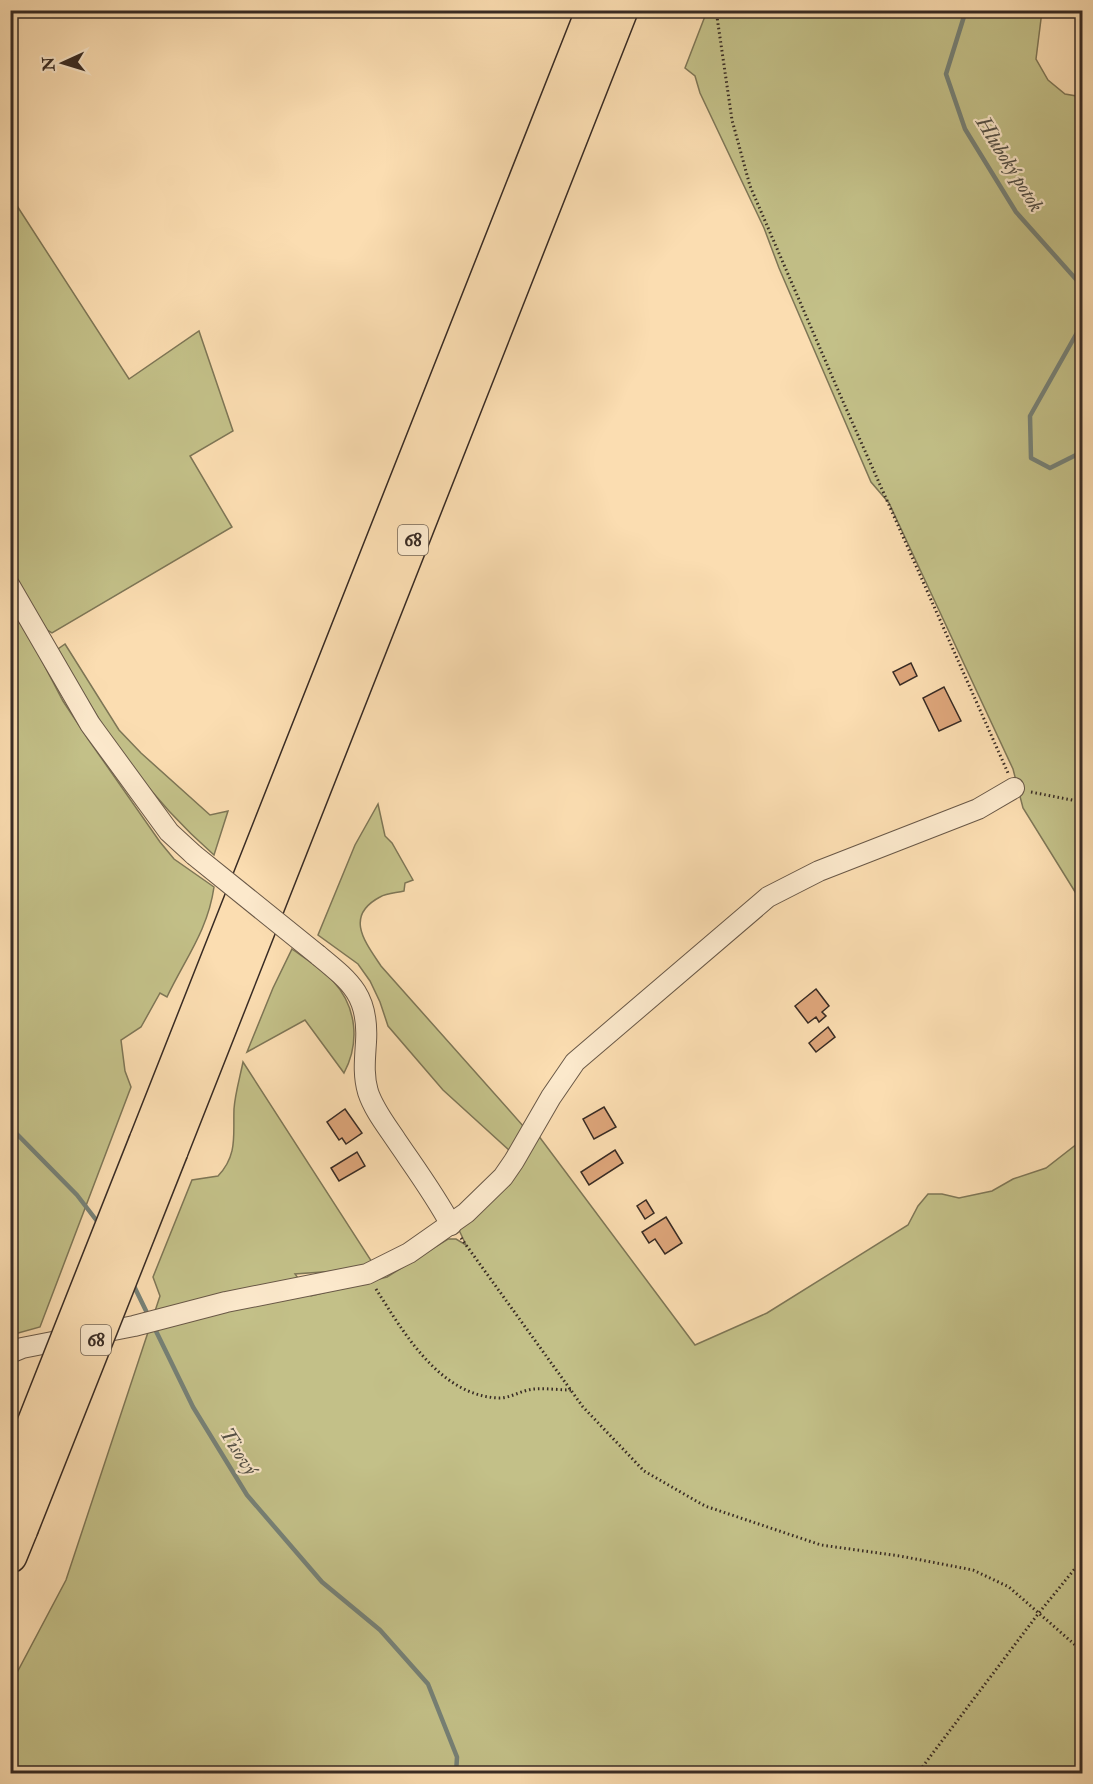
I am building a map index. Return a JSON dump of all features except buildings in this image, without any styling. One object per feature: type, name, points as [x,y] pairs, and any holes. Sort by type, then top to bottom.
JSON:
[{"type":"highway","name":"68","points":[[16,1542],[159,1146],[592,10]]},
{"type":"highway","name":"68","points":[[10,1484],[159,1146],[621,10]]},
{"type":"street","points":[[10,586],[90,724],[169,832],[348,980],[360,998],[367,1019],[363,1069],[368,1092],[378,1112],[451,1225]]},
{"type":"street","points":[[10,1353],[22,1348],[134,1326],[226,1302],[367,1274],[409,1253],[451,1225],[489,1193],[503,1177],[550,1096],[575,1062],[768,897],[819,871],[978,809],[1014,788]]},
{"type":"path","points":[[716,10],[732,120],[750,186],[1014,788],[1083,802]]},
{"type":"path","points":[[451,1225],[583,1407],[644,1471],[705,1506],[821,1545],[973,1570],[1009,1587],[1083,1651]]},
{"type":"path","points":[[367,1274],[401,1328],[439,1373],[468,1392],[500,1398],[534,1389],[571,1390]]},
{"type":"path","points":[[917,1773],[1038,1614],[1083,1560]]},
{"type":"shaded area","points":[[707,11],[1042,11],[1036,59],[1048,80],[1065,94],[1082,97],[1082,903],[1023,808],[1013,769],[889,503],[871,482],[764,228],[700,93],[695,76],[685,68]]},
{"type":"shaded area","points":[[10,195],[129,379],[199,331],[233,431],[190,456],[232,527],[52,633],[47,630],[11,572]]},
{"type":"shaded area","points":[[10,606],[63,701],[160,842],[174,859],[214,887],[207,917],[167,997],[160,993],[141,1027],[121,1040],[125,1071],[131,1087],[40,1327],[11,1335]]},
{"type":"shaded area","points":[[65,644],[119,730],[141,753],[210,815],[228,811],[214,855],[171,813],[120,750],[58,649]]},
{"type":"shaded area","points":[[378,804],[385,836],[392,843],[413,880],[405,883],[404,891],[383,896],[369,904],[360,921],[364,939],[381,966],[524,1127],[511,1152],[443,1090],[388,1026],[370,981],[358,964],[318,935],[355,845]]},
{"type":"shaded area","points":[[292,949],[329,977],[347,1002],[354,1026],[354,1038],[344,1073],[305,1020],[247,1052]]},
{"type":"shaded area","points":[[243,1062],[372,1262],[350,1270],[295,1274],[311,1296],[387,1277],[448,1239],[456,1239],[466,1245],[459,1230],[476,1215],[538,1135],[695,1345],[767,1313],[908,1225],[918,1206],[928,1194],[959,1198],[992,1191],[1013,1179],[1046,1168],[1082,1140],[1082,1773],[11,1774],[11,1684],[66,1580],[160,1296],[153,1277],[192,1180],[218,1176],[232,1152],[236,1091]]},
{"type":"waterway","name":"Hluboký potok","points":[[966,10],[946,74],[965,129],[1016,212],[1082,286]]},
{"type":"waterway","name":"Hluboký potok","points":[[1082,318],[1078,331],[1030,416],[1031,458],[1050,468],[1082,452]]},
{"type":"waterway","name":"Hluboký potok","points":[[1082,555],[1079,560],[1082,566]]},
{"type":"waterway","name":"Tisový","points":[[10,1127],[77,1195],[100,1225]]},
{"type":"waterway","name":"Tisový","points":[[133,1284],[149,1317]]},
{"type":"waterway","name":"Tisový","points":[[154,1327],[193,1407],[247,1495],[322,1582],[380,1630],[428,1684],[457,1757],[456,1774]]}]
